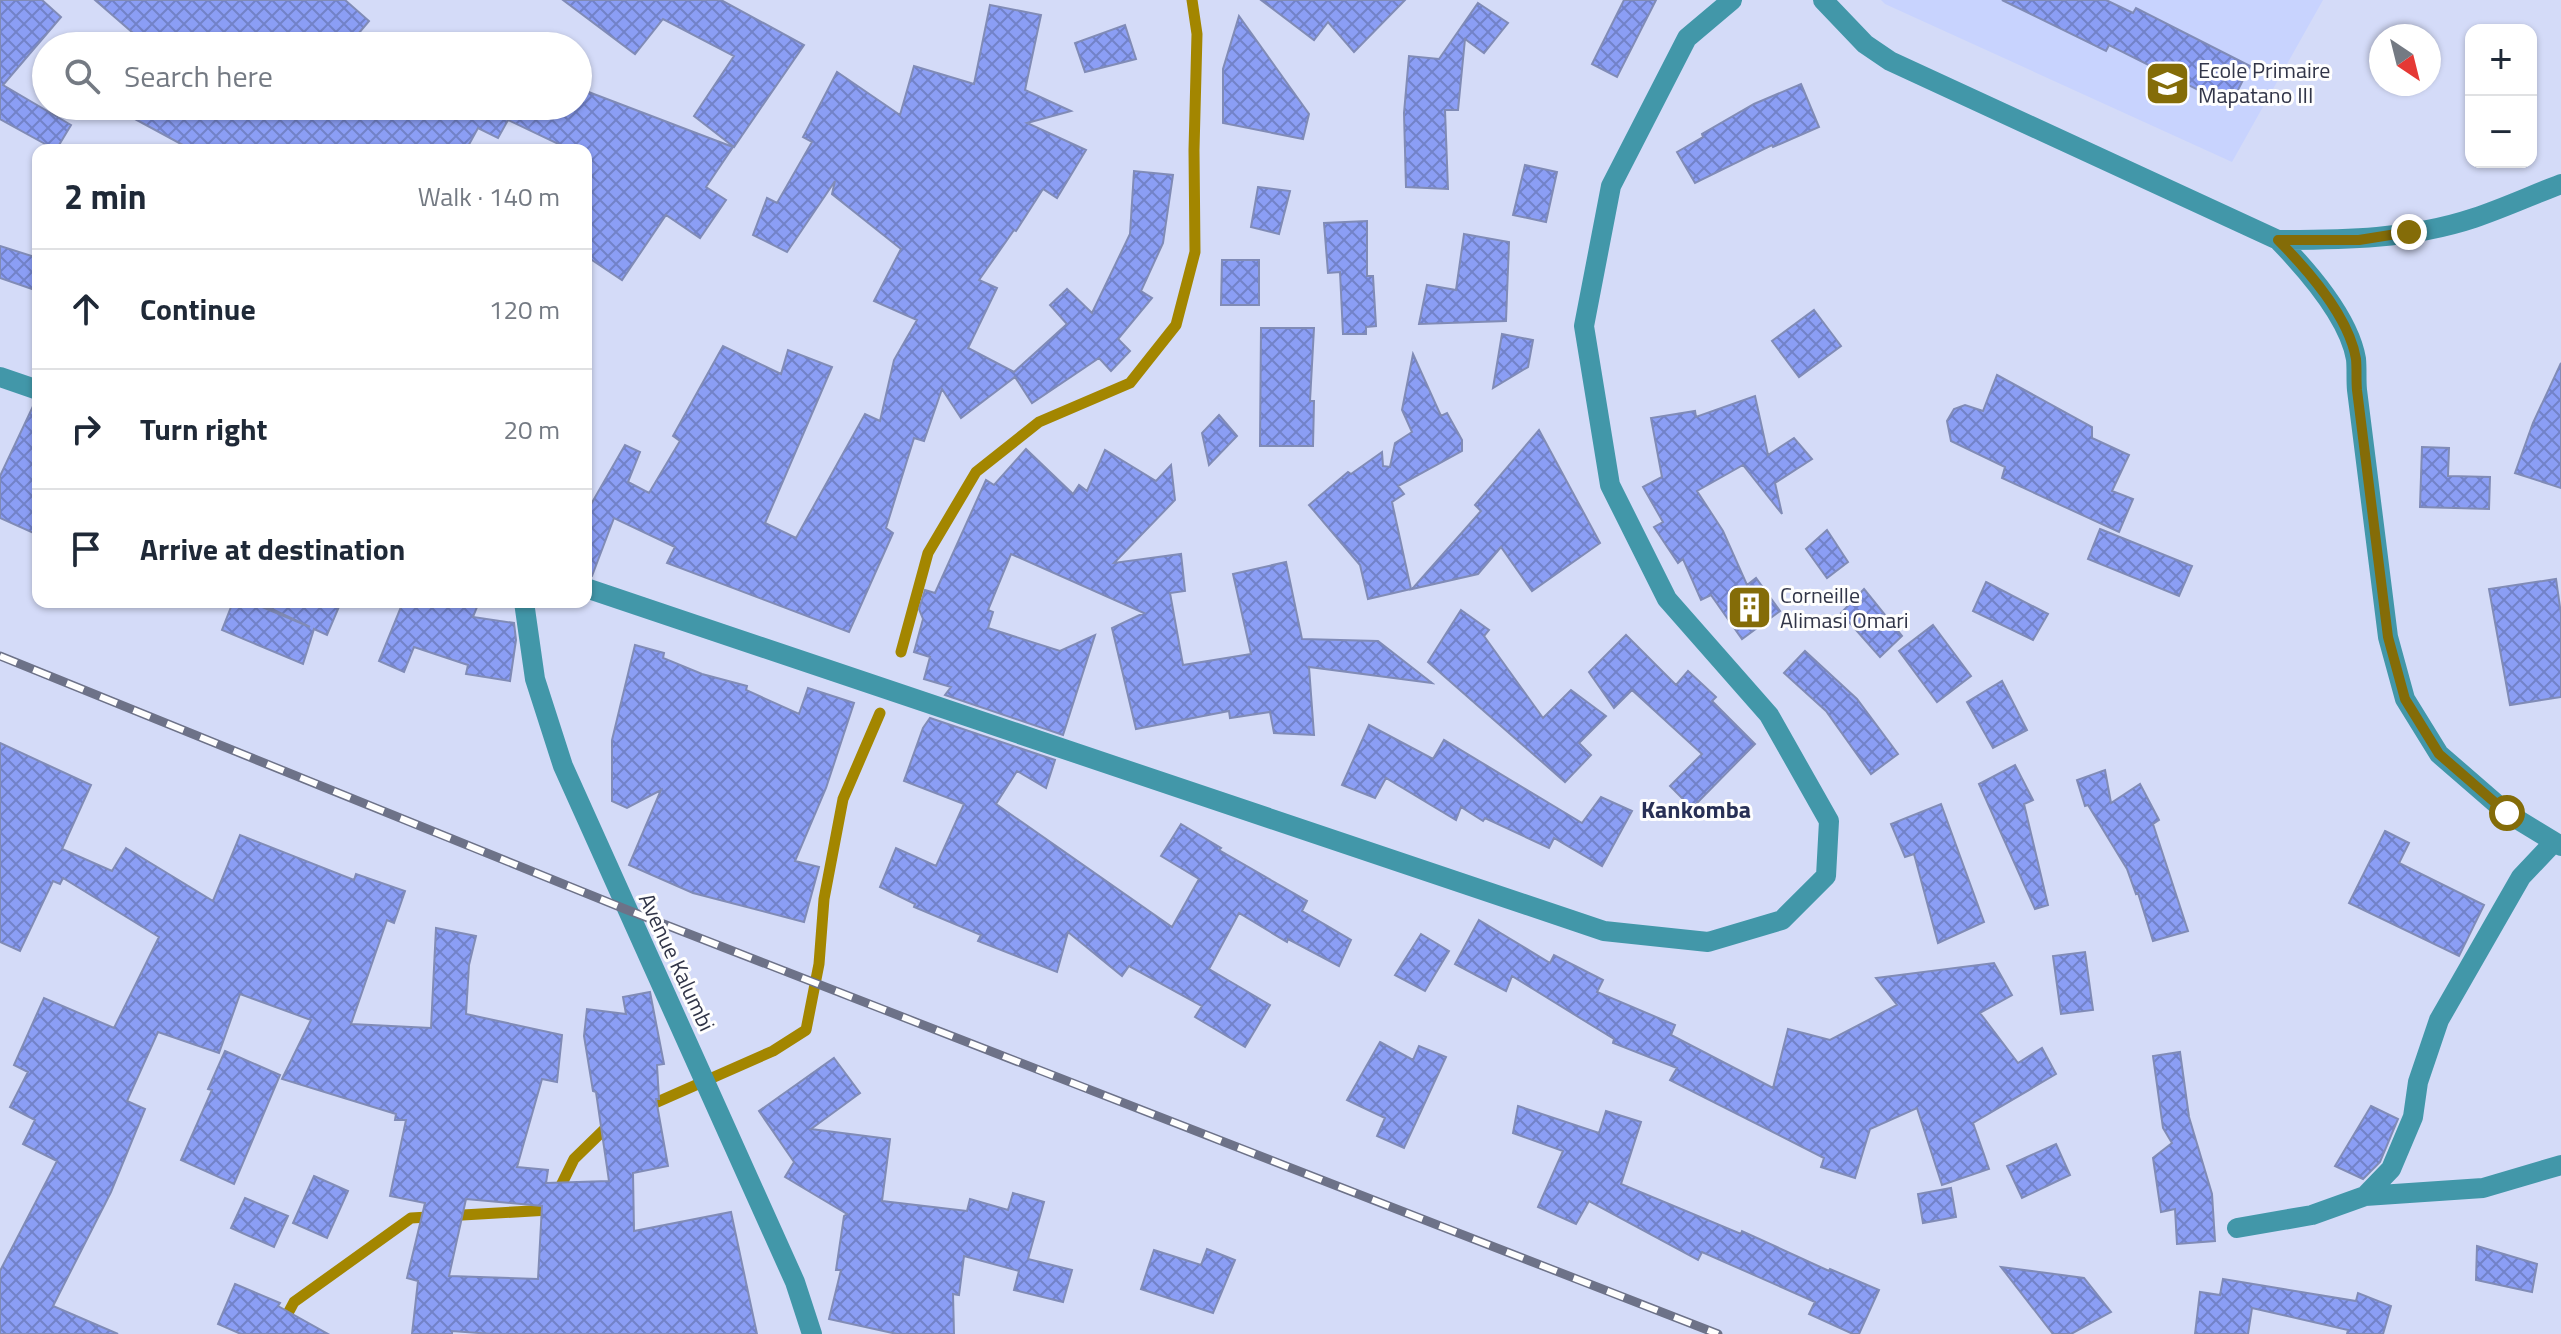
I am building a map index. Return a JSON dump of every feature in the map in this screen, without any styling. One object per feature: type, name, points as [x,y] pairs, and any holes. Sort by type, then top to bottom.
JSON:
[{"type":"street","points":[[592,590],[1604,931],[1708,942],[1782,920],[1826,876],[1829,821],[1769,715],[1667,599],[1610,485],[1584,326],[1611,186],[1687,38],[1732,0]]},
{"type":"street","points":[[1823,0],[1865,44],[1890,61],[2278,240],[2313,276],[2342,323],[2356,357],[2357,390],[2388,637],[2405,699],[2439,754],[2507,813],[2557,844],[2521,877],[2439,1020],[2418,1082],[2406,1139],[2391,1169],[2365,1196]]},
{"type":"street","points":[[2278,240],[2359,240],[2409,232],[2472,219],[2561,184]]},
{"type":"street","points":[[0,377],[32,388]]},
{"type":"street","name":"Avenue Kalumbi","points":[[525,608],[535,679],[563,766],[795,1282],[812,1334]]},
{"type":"street","points":[[2237,1228],[2312,1215],[2365,1196],[2483,1188],[2561,1165]]},
{"type":"shaded area","name":"Ecole Primaire Mapatano III","points":[[1881,0],[2323,0],[2232,162]]},
{"type":"building","points":[[0,0],[42,0],[61,17],[48,32],[32,32],[32,51],[3,85],[32,102],[32,120],[62,120],[71,125],[60,144],[45,144],[0,119]]},
{"type":"building","points":[[95,0],[345,0],[369,21],[360,32],[132,32]]},
{"type":"building","points":[[563,0],[721,0],[804,45],[734,147],[694,116],[734,56],[663,19],[635,54]]},
{"type":"building","points":[[1261,0],[1405,0],[1354,52],[1328,22],[1314,40]]},
{"type":"building","points":[[1624,0],[1656,0],[1617,77],[1592,64]]},
{"type":"building","points":[[2002,0],[2106,0],[2133,13],[2136,8],[2250,66],[2230,106],[2109,45],[2106,51]]},
{"type":"building","points":[[1478,3],[1508,23],[1484,53],[1465,39],[1458,110],[1445,110],[1448,189],[1406,187],[1404,113],[1409,56],[1439,59]]},
{"type":"building","points":[[990,5],[1041,15],[1025,90],[1071,111],[1027,123],[1086,150],[1057,198],[1043,189],[979,280],[997,288],[968,348],[1014,372],[1067,324],[1050,305],[1067,289],[1092,313],[1130,234],[1134,171],[1173,175],[1163,243],[1141,291],[1152,298],[1118,339],[1130,351],[1111,371],[1099,358],[1032,403],[1015,377],[961,418],[942,389],[924,441],[914,438],[886,528],[893,533],[849,632],[667,563],[675,547],[614,518],[592,576],[592,503],[625,445],[640,452],[628,482],[649,493],[680,441],[673,436],[723,346],[781,374],[788,350],[832,367],[765,523],[796,538],[865,414],[880,421],[894,360],[917,320],[874,301],[901,249],[832,194],[835,181],[787,252],[753,235],[767,198],[777,203],[812,142],[803,137],[837,72],[900,115],[914,66],[974,84]]},
{"type":"building","points":[[1239,16],[1309,114],[1303,139],[1223,123],[1223,69]]},
{"type":"building","points":[[1125,25],[1136,59],[1085,72],[1075,43]]},
{"type":"building","points":[[1801,84],[1819,127],[1772,145],[1695,183],[1677,152],[1754,104]]},
{"type":"building","points":[[592,93],[733,147],[706,187],[726,200],[700,238],[666,215],[622,280],[592,260],[592,144],[558,144],[508,120],[592,120]]},
{"type":"building","points":[[137,120],[508,120],[498,138],[478,128],[469,144],[181,144]]},
{"type":"building","points":[[1525,165],[1557,172],[1546,222],[1513,215]]},
{"type":"building","points":[[1258,187],[1290,191],[1279,234],[1251,227]]},
{"type":"building","points":[[1367,221],[1367,276],[1373,276],[1376,326],[1366,327],[1366,334],[1343,334],[1340,272],[1328,273],[1324,223]]},
{"type":"building","points":[[1464,234],[1509,242],[1506,321],[1419,324],[1427,285],[1456,290]]},
{"type":"building","points":[[0,246],[32,256],[32,289],[0,278]]},
{"type":"building","points":[[1222,260],[1259,260],[1259,305],[1221,305]]},
{"type":"building","points":[[1814,310],[1841,346],[1799,377],[1772,341]]},
{"type":"building","points":[[1261,328],[1314,328],[1310,401],[1314,401],[1313,446],[1260,446]]},
{"type":"building","points":[[1502,334],[1533,340],[1528,367],[1493,388]]},
{"type":"building","points":[[1413,354],[1441,416],[1447,413],[1462,440],[1462,451],[1398,486],[1404,494],[1392,502],[1411,589],[1368,599],[1360,565],[1309,505],[1348,472],[1351,474],[1382,452],[1383,466],[1390,467],[1395,443],[1412,432],[1402,410]]},
{"type":"building","points":[[2561,363],[2561,488],[2515,473],[2533,423]]},
{"type":"building","points":[[1997,375],[2092,427],[2092,438],[2129,455],[2112,491],[2133,499],[2119,532],[2002,478],[2005,467],[1951,441],[1947,421],[1954,409],[1965,405],[1983,411]]},
{"type":"building","points":[[1755,396],[1768,455],[1794,438],[1812,459],[1775,483],[1782,514],[1743,465],[1697,491],[1723,531],[1747,585],[1756,578],[1780,611],[1742,639],[1711,595],[1701,600],[1683,559],[1678,563],[1654,527],[1663,522],[1643,487],[1662,477],[1651,418],[1695,411],[1696,417]]},
{"type":"building","points":[[32,408],[32,532],[0,518],[0,476]]},
{"type":"building","points":[[1219,415],[1237,436],[1209,465],[1202,433]]},
{"type":"building","points":[[1539,430],[1600,543],[1532,591],[1501,547],[1478,574],[1412,589],[1481,511],[1475,505]]},
{"type":"building","points":[[2422,447],[2449,448],[2448,476],[2490,477],[2489,509],[2420,507]]},
{"type":"building","points":[[1026,449],[1073,494],[1079,485],[1087,491],[1105,450],[1156,481],[1171,465],[1175,500],[1114,563],[1181,554],[1185,591],[1170,593],[1183,665],[1251,654],[1233,574],[1286,562],[1302,639],[1378,641],[1432,683],[1309,667],[1314,735],[1274,733],[1270,712],[1230,718],[1229,711],[1136,729],[1112,628],[1144,613],[1011,554],[988,610],[993,612],[988,628],[1060,651],[1095,635],[1063,735],[945,695],[951,687],[924,679],[930,657],[914,652],[923,619],[919,609],[925,590],[935,593],[986,480],[994,485]]},
{"type":"building","points":[[2100,529],[2192,566],[2179,596],[2088,559]]},
{"type":"building","points":[[1827,530],[1848,562],[1827,578],[1806,549]]},
{"type":"building","points":[[2556,579],[2561,614],[2561,697],[2510,705],[2489,589]]},
{"type":"building","points":[[1986,582],[2048,614],[2033,640],[1973,611]]},
{"type":"building","points":[[1864,589],[1902,636],[1880,657],[1841,613]]},
{"type":"building","points":[[231,608],[264,608],[310,627],[270,608],[338,608],[327,635],[314,629],[303,664],[222,630]]},
{"type":"building","points":[[401,608],[477,608],[473,617],[514,623],[516,640],[510,681],[466,674],[468,665],[414,647],[404,672],[379,661]]},
{"type":"building","points":[[1461,610],[1489,630],[1484,636],[1543,718],[1571,690],[1606,716],[1579,743],[1591,755],[1565,782],[1428,662]]},
{"type":"building","points":[[1933,625],[1971,676],[1937,702],[1899,651]]},
{"type":"building","points":[[1626,635],[1676,685],[1688,671],[1716,697],[1712,701],[1755,744],[1692,808],[1670,786],[1702,754],[1632,690],[1614,708],[1589,672]]},
{"type":"building","points":[[635,645],[664,653],[663,658],[702,674],[747,686],[746,690],[799,714],[808,688],[854,703],[826,788],[795,861],[819,867],[804,922],[693,893],[629,865],[661,790],[627,808],[612,801],[612,740]]},
{"type":"building","points":[[1805,651],[1857,699],[1898,754],[1871,774],[1826,711],[1784,673]]},
{"type":"building","points":[[2002,681],[2027,730],[1993,748],[1967,702]]},
{"type":"building","points":[[930,718],[1055,760],[1046,788],[1017,771],[996,804],[1172,927],[1199,879],[1161,856],[1181,824],[1307,901],[1302,911],[1351,940],[1339,966],[1288,939],[1287,942],[1239,913],[1209,969],[1270,1005],[1245,1047],[1195,1017],[1202,1006],[1129,966],[1122,976],[1068,932],[1057,972],[978,941],[981,935],[914,907],[915,904],[880,887],[896,848],[936,866],[964,804],[904,781],[923,728]]},
{"type":"building","points":[[1369,725],[1433,759],[1444,740],[1582,823],[1601,797],[1632,811],[1602,866],[1554,838],[1549,848],[1485,818],[1483,821],[1461,807],[1456,820],[1386,778],[1375,798],[1342,785]]},
{"type":"building","points":[[0,743],[91,785],[62,849],[112,871],[126,848],[213,901],[240,835],[354,880],[356,874],[405,891],[394,923],[387,920],[351,1024],[431,1028],[436,928],[476,936],[469,965],[466,1014],[562,1035],[557,1082],[542,1079],[517,1167],[548,1170],[546,1183],[609,1181],[584,1036],[587,1009],[626,1014],[623,997],[650,992],[664,1064],[657,1065],[659,1099],[656,1099],[668,1166],[633,1173],[634,1231],[731,1212],[757,1334],[492,1334],[452,1331],[452,1334],[412,1334],[418,1281],[407,1278],[425,1203],[390,1196],[406,1120],[395,1120],[396,1114],[282,1079],[311,1020],[240,994],[219,1053],[158,1032],[127,1101],[145,1109],[111,1192],[53,1306],[118,1334],[0,1334],[0,1271],[57,1161],[23,1144],[35,1120],[10,1107],[28,1072],[14,1065],[44,998],[114,1028],[159,937],[63,878],[60,884],[53,881],[20,951],[0,942]],"holes":[[[466,1199],[542,1206],[538,1279],[449,1276]]]},
{"type":"building","points":[[2015,765],[2033,800],[2024,804],[2048,905],[2035,909],[1979,784]]},
{"type":"building","points":[[2105,770],[2111,803],[2140,784],[2159,820],[2153,824],[2188,931],[2153,941],[2127,869],[2088,805],[2085,806],[2077,780]]},
{"type":"building","points":[[1941,804],[1984,922],[1938,943],[1914,854],[1905,857],[1891,824]]},
{"type":"building","points":[[2385,831],[2409,843],[2399,863],[2484,905],[2459,956],[2349,903]]},
{"type":"building","points":[[1479,920],[1550,963],[1554,955],[1603,980],[1597,992],[1675,1025],[1671,1035],[1773,1088],[1788,1029],[1830,1040],[1897,1005],[1876,978],[1994,963],[2012,995],[1980,1013],[2018,1063],[2042,1048],[2056,1074],[1973,1123],[1989,1169],[1942,1185],[1917,1108],[1870,1129],[1855,1178],[1821,1167],[1824,1158],[1670,1080],[1677,1068],[1613,1043],[1614,1039],[1512,976],[1506,991],[1455,964]]},
{"type":"building","points":[[1421,934],[1449,951],[1425,991],[1395,975]]},
{"type":"building","points":[[2085,952],[2093,1010],[2061,1014],[2053,956]]},
{"type":"building","points":[[1380,1042],[1413,1060],[1419,1046],[1446,1057],[1404,1148],[1377,1136],[1385,1118],[1347,1100]]},
{"type":"building","points":[[225,1051],[280,1075],[234,1184],[181,1160],[212,1090],[208,1089]]},
{"type":"building","points":[[2180,1052],[2189,1117],[2212,1194],[2215,1241],[2177,1244],[2175,1209],[2161,1212],[2153,1158],[2172,1143],[2163,1128],[2153,1056]]},
{"type":"building","points":[[834,1058],[860,1093],[811,1129],[890,1139],[882,1201],[967,1211],[970,1199],[1008,1210],[1013,1193],[1044,1202],[1028,1259],[1072,1270],[1063,1302],[1014,1290],[1019,1271],[964,1256],[959,1295],[953,1294],[954,1334],[897,1334],[829,1319],[841,1270],[836,1270],[844,1216],[847,1214],[785,1177],[794,1162],[759,1111]]},
{"type":"building","points":[[1518,1106],[1599,1133],[1606,1111],[1641,1122],[1621,1184],[1741,1234],[1742,1231],[1879,1290],[1859,1334],[1809,1314],[1815,1302],[1702,1252],[1698,1260],[1589,1201],[1576,1224],[1538,1207],[1563,1151],[1513,1133]]},
{"type":"building","points":[[2371,1106],[2398,1119],[2380,1162],[2363,1179],[2335,1166]]},
{"type":"building","points":[[2056,1144],[2070,1175],[2022,1198],[2007,1166]]},
{"type":"building","points":[[314,1176],[348,1191],[327,1238],[293,1223]]},
{"type":"building","points":[[1951,1188],[1956,1217],[1923,1223],[1918,1194]]},
{"type":"building","points":[[245,1198],[288,1216],[274,1247],[231,1228]]},
{"type":"building","points":[[2477,1246],[2537,1264],[2532,1292],[2476,1280]]},
{"type":"building","points":[[1207,1249],[1235,1260],[1213,1313],[1141,1289],[1154,1250],[1201,1265]]},
{"type":"building","points":[[2001,1267],[2084,1278],[2111,1312],[2071,1334],[2053,1334]]},
{"type":"building","points":[[2223,1279],[2356,1301],[2358,1293],[2391,1306],[2383,1334],[2347,1334],[2348,1330],[2252,1308],[2248,1334],[2195,1334],[2200,1292],[2220,1295]]},
{"type":"building","points":[[235,1284],[280,1303],[278,1306],[328,1334],[241,1334],[218,1324]]},
{"type":"waterway","points":[[901,652],[928,553],[976,472],[1039,422],[1130,383],[1176,325],[1195,252],[1197,34],[1192,0]]},
{"type":"waterway","points":[[646,1107],[773,1051],[806,1030],[819,964],[824,899],[843,799],[880,713]]},
{"type":"waterway","points":[[277,1334],[294,1302],[411,1218],[549,1210],[574,1159],[612,1122]]},
{"type":"railway","points":[[0,656],[625,909],[1718,1334]]},
{"type":"place","name":"Ecole Primaire Mapatano III","points":[[2167,83]]},
{"type":"place","name":"Corneille Alimasi Omari","points":[[1749,608]]},
{"type":"district","name":"Kankomba","points":[[1696,809]]},
{"type":"route","points":[[2409,232],[2359,240],[2278,240],[2313,276],[2342,323],[2356,357],[2357,390],[2388,637],[2405,699],[2439,754],[2507,813]]}]
